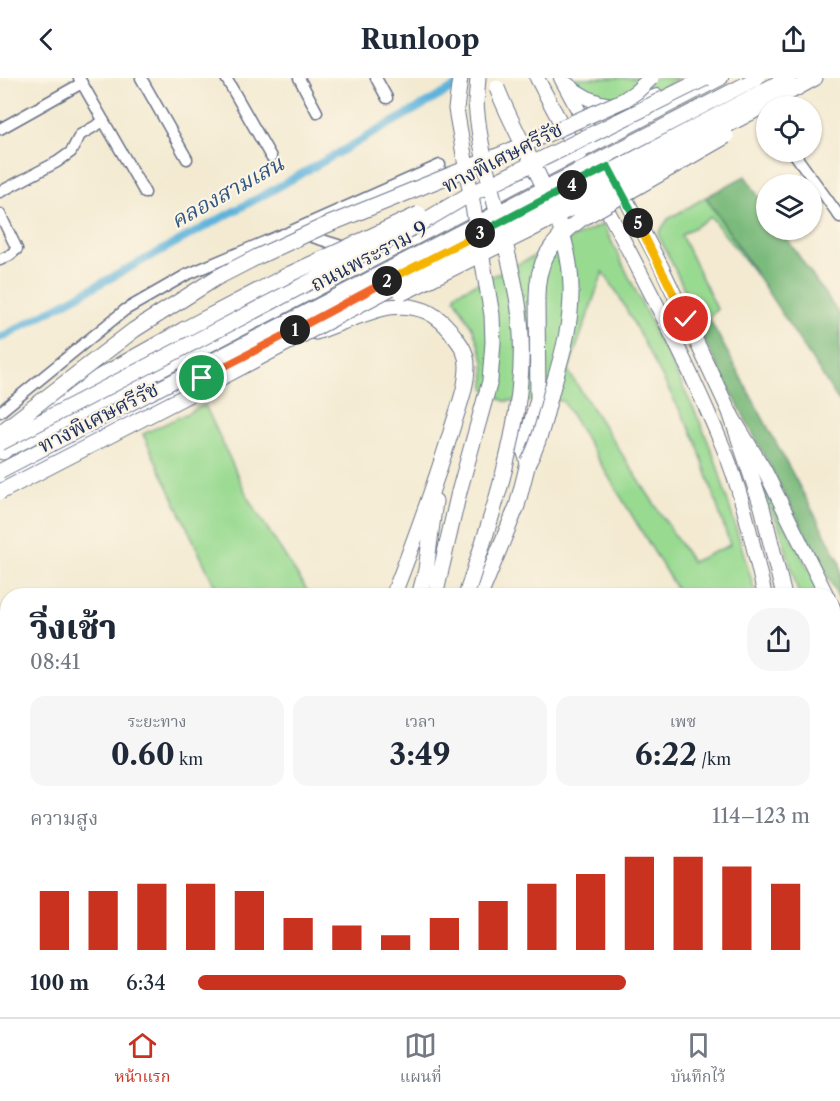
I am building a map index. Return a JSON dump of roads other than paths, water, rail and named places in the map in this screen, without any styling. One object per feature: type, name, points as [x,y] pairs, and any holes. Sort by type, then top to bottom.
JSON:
[{"type":"highway","points":[[437,588],[459,492],[490,381],[493,342],[492,315],[456,109],[460,78]]},
{"type":"highway","points":[[469,588],[511,446],[520,388],[520,327],[513,278],[477,123],[478,78]]},
{"type":"highway","points":[[483,588],[517,506],[528,463],[536,449],[570,322],[572,286],[567,254],[555,211],[506,111],[497,88],[497,78]]},
{"type":"highway","points":[[0,433],[134,330],[216,278],[322,227],[500,155],[624,100],[651,78]]},
{"type":"highway","name":"ทางพิเศษศรีรัช","points":[[1,452],[465,197],[706,78]]},
{"type":"highway","points":[[324,315],[348,314],[374,307],[530,231],[792,84],[816,78]]},
{"type":"highway","points":[[778,96],[792,84]]},
{"type":"highway","name":"ทางพิเศษศรีรัช","points":[[0,492],[792,84]]},
{"type":"highway","points":[[528,463],[524,449],[538,399],[537,284],[546,254],[562,233],[581,219],[712,145],[756,113]]},
{"type":"highway","points":[[1,452],[82,386],[185,329],[290,274],[382,230],[432,208],[465,197]]},
{"type":"highway","points":[[286,343],[388,307],[418,308],[431,312],[442,320],[463,348],[467,367],[463,392],[439,471],[396,588]]},
{"type":"highway","points":[[511,446],[524,424],[538,343]]},
{"type":"highway","points":[[731,415],[762,507],[782,588]]},
{"type":"highway","points":[[426,570],[439,471]]},
{"type":"highway","points":[[421,588],[444,522],[459,492]]},
{"type":"main road","points":[[537,78],[655,300],[724,448],[745,511],[763,588]]},
{"type":"main road","points":[[562,80],[578,94],[595,102],[626,106],[646,101],[695,78]]},
{"type":"main road","name":"ถนนพระราม 9","points":[[1,452],[721,78]]},
{"type":"main road","name":"ถนนพระราม 9","points":[[1,452],[739,78]]},
{"type":"main road","name":"ถนนพระราม 9","points":[[0,471],[758,78]]},
{"type":"main road","points":[[626,199],[624,187],[628,176],[638,165],[704,123],[716,110],[779,78]]},
{"type":"main road","name":"ถนนพระราม 9","points":[[787,96],[822,78]]},
{"type":"main road","points":[[562,80],[661,266],[731,415],[765,471],[823,588]]},
{"type":"main road","points":[[691,94],[688,103],[690,109],[704,123]]},
{"type":"main road","name":"ถนนพระราม 9","points":[[0,482],[608,167],[704,123],[756,109]]},
{"type":"main road","points":[[482,204],[506,178],[516,170],[556,149],[563,143],[567,134]]},
{"type":"main road","points":[[545,199],[574,202],[610,216]]},
{"type":"main road","points":[[693,382],[704,372],[711,373]]},
{"type":"street","points":[[141,78],[187,159]]},
{"type":"street","points":[[226,78],[271,157]]},
{"type":"street","points":[[298,78],[317,112]]},
{"type":"street","points":[[376,78],[387,98]]},
{"type":"street","points":[[0,129],[80,81],[145,193]]},
{"type":"street","points":[[0,192],[57,162],[71,152],[80,135],[104,121]]},
{"type":"street","points":[[801,162],[840,217]]},
{"type":"street","points":[[0,412],[125,310],[186,275],[440,165]]},
{"type":"street","points":[[0,214],[16,249],[0,260]]},
{"type":"street","points":[[283,234],[303,234],[321,238],[377,258]]},
{"type":"street","points":[[66,358],[82,386]]},
{"type":"waterway","name":"คลองสามเสน","points":[[0,338],[271,191],[471,78]]}]
